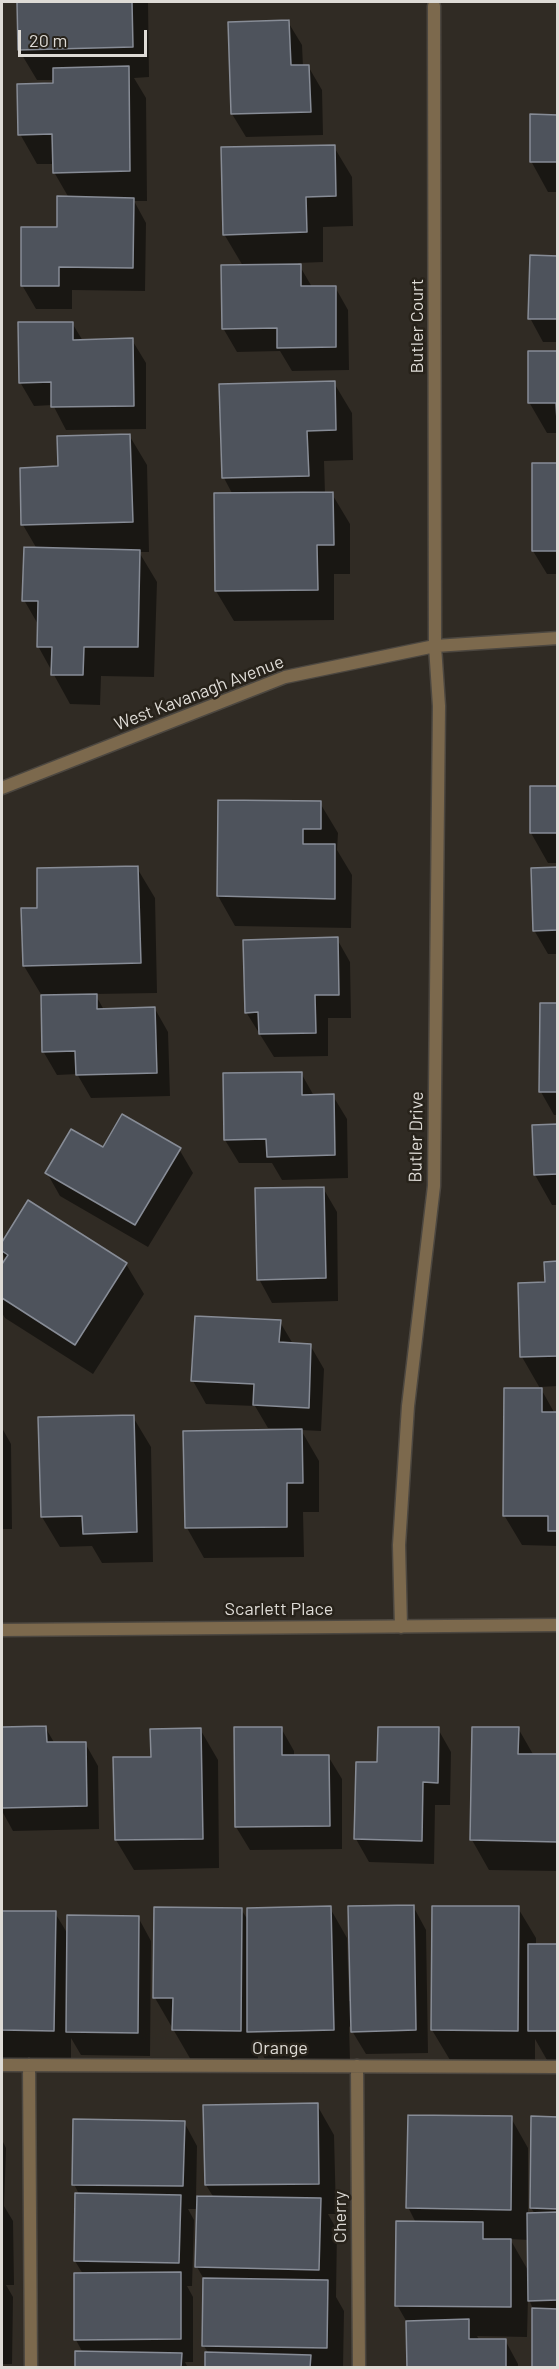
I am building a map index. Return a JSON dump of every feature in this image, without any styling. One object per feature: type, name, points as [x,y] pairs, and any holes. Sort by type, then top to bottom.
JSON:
[{"type":"street","name":"Butler Court","points":[[434,6],[435,646]]},
{"type":"street","name":"West Kavanagh Avenue","points":[[2,788],[285,677],[435,646],[558,638]]},
{"type":"street","name":"Butler Drive","points":[[401,1626],[399,1545],[408,1406],[434,1186],[439,706],[435,646]]},
{"type":"street","name":"Scarlett Place","points":[[2,1630],[558,1625]]},
{"type":"street","name":"Orange","points":[[2,2065],[558,2067]]},
{"type":"street","points":[[29,2065],[31,2367]]},
{"type":"street","name":"Cherry","points":[[357,2066],[359,2367]]},
{"type":"building","points":[[17,2],[132,2],[133,47],[18,50]]},
{"type":"building","points":[[289,20],[291,65],[309,65],[311,112],[231,114],[228,22]]},
{"type":"building","points":[[129,66],[130,171],[53,173],[52,134],[18,135],[17,84],[53,83],[53,68]]},
{"type":"building","points":[[530,114],[558,115],[558,162],[530,162]]},
{"type":"building","points":[[335,145],[336,196],[306,197],[307,232],[223,235],[221,147]]},
{"type":"building","points":[[57,196],[134,198],[133,268],[59,267],[59,286],[21,286],[21,227],[57,227]]},
{"type":"building","points":[[530,255],[558,256],[558,319],[528,319]]},
{"type":"building","points":[[301,264],[301,286],[336,286],[336,347],[277,348],[277,328],[222,329],[221,265]]},
{"type":"building","points":[[18,322],[73,322],[73,340],[133,338],[134,406],[51,407],[51,382],[19,383]]},
{"type":"building","points":[[528,351],[558,351],[558,438],[556,403],[528,403]]},
{"type":"building","points":[[335,381],[336,430],[307,431],[309,476],[222,478],[219,384]]},
{"type":"building","points":[[130,434],[133,522],[21,525],[20,468],[58,466],[57,436]]},
{"type":"building","points":[[532,463],[558,463],[558,551],[532,551]]},
{"type":"building","points":[[333,492],[334,545],[317,545],[318,590],[215,591],[214,493]]},
{"type":"building","points":[[24,547],[140,550],[138,647],[84,647],[83,675],[51,675],[52,647],[37,647],[38,601],[22,601]]},
{"type":"building","points":[[530,786],[558,786],[558,833],[530,833]]},
{"type":"building","points":[[218,800],[321,801],[321,829],[303,829],[303,844],[335,844],[335,899],[217,896]]},
{"type":"building","points":[[138,866],[141,963],[23,966],[21,908],[37,908],[37,868]]},
{"type":"building","points":[[558,867],[558,930],[533,931],[531,868]]},
{"type":"building","points":[[338,937],[339,995],[315,995],[316,1033],[259,1034],[258,1012],[245,1013],[243,940]]},
{"type":"building","points":[[97,994],[97,1009],[155,1007],[157,1073],[76,1075],[75,1051],[42,1052],[41,995]]},
{"type":"building","points":[[540,1003],[558,1003],[558,1092],[539,1092]]},
{"type":"building","points":[[302,1072],[302,1095],[334,1094],[335,1155],[267,1157],[266,1139],[224,1140],[223,1073]]},
{"type":"building","points":[[122,1114],[181,1148],[135,1225],[45,1173],[71,1129],[103,1147]]},
{"type":"building","points":[[558,1124],[558,1174],[534,1175],[532,1125]]},
{"type":"building","points":[[324,1187],[326,1278],[257,1280],[255,1188]]},
{"type":"building","points":[[28,1200],[127,1263],[75,1345],[2,1298],[2,1264],[8,1255],[2,1251],[2,1242]]},
{"type":"building","points":[[558,1261],[558,1356],[520,1357],[518,1283],[545,1282],[544,1262]]},
{"type":"building","points":[[195,1316],[281,1320],[279,1342],[311,1344],[309,1408],[253,1405],[254,1384],[191,1381]]},
{"type":"building","points":[[504,1388],[542,1388],[542,1412],[558,1412],[558,1531],[548,1531],[548,1516],[503,1516]]},
{"type":"building","points":[[134,1415],[137,1532],[83,1534],[82,1516],[41,1517],[38,1417]]},
{"type":"building","points":[[302,1429],[303,1483],[287,1483],[287,1527],[185,1528],[183,1431]]},
{"type":"building","points":[[46,1726],[47,1742],[86,1742],[87,1806],[2,1808],[2,1727]]},
{"type":"building","points":[[234,1727],[282,1727],[282,1755],[329,1755],[330,1826],[235,1827]]},
{"type":"building","points":[[378,1727],[439,1727],[438,1783],[423,1782],[422,1841],[354,1839],[356,1762],[377,1762]]},
{"type":"building","points":[[472,1727],[519,1727],[518,1754],[558,1754],[558,1842],[470,1840]]},
{"type":"building","points":[[201,1728],[203,1839],[115,1840],[113,1757],[151,1757],[150,1729]]},
{"type":"building","points":[[414,1905],[416,2030],[351,2032],[348,1906]]},
{"type":"building","points":[[331,1906],[334,2030],[247,2032],[247,1908]]},
{"type":"building","points":[[432,1906],[519,1906],[518,2031],[431,2030]]},
{"type":"building","points":[[154,1907],[242,1908],[241,2031],[172,2030],[173,1998],[153,1998]]},
{"type":"building","points":[[2,1911],[56,1911],[54,2031],[2,2030]]},
{"type":"building","points":[[67,1915],[139,1916],[138,2033],[66,2032]]},
{"type":"building","points":[[528,1944],[558,1944],[558,2031],[528,2031]]},
{"type":"building","points":[[318,2103],[319,2184],[205,2185],[203,2105]]},
{"type":"building","points":[[408,2115],[512,2116],[511,2210],[406,2208]]},
{"type":"building","points":[[531,2116],[558,2117],[558,2209],[530,2208]]},
{"type":"building","points":[[73,2119],[185,2121],[183,2186],[72,2185]]},
{"type":"building","points":[[75,2193],[181,2195],[179,2263],[74,2261]]},
{"type":"building","points":[[197,2196],[321,2198],[319,2270],[195,2267]]},
{"type":"building","points":[[558,2212],[558,2300],[528,2301],[527,2213]]},
{"type":"building","points":[[396,2221],[483,2222],[483,2239],[511,2239],[511,2307],[395,2306]]},
{"type":"building","points":[[181,2272],[181,2339],[74,2340],[74,2273]]},
{"type":"building","points":[[203,2278],[328,2280],[327,2348],[202,2346]]},
{"type":"building","points":[[532,2308],[558,2309],[558,2368],[532,2368]]},
{"type":"building","points":[[469,2319],[469,2339],[506,2339],[506,2368],[407,2368],[406,2321]]},
{"type":"building","points":[[75,2351],[182,2353],[181,2368],[75,2368]]},
{"type":"building","points":[[205,2352],[311,2355],[310,2368],[205,2368]]}]
